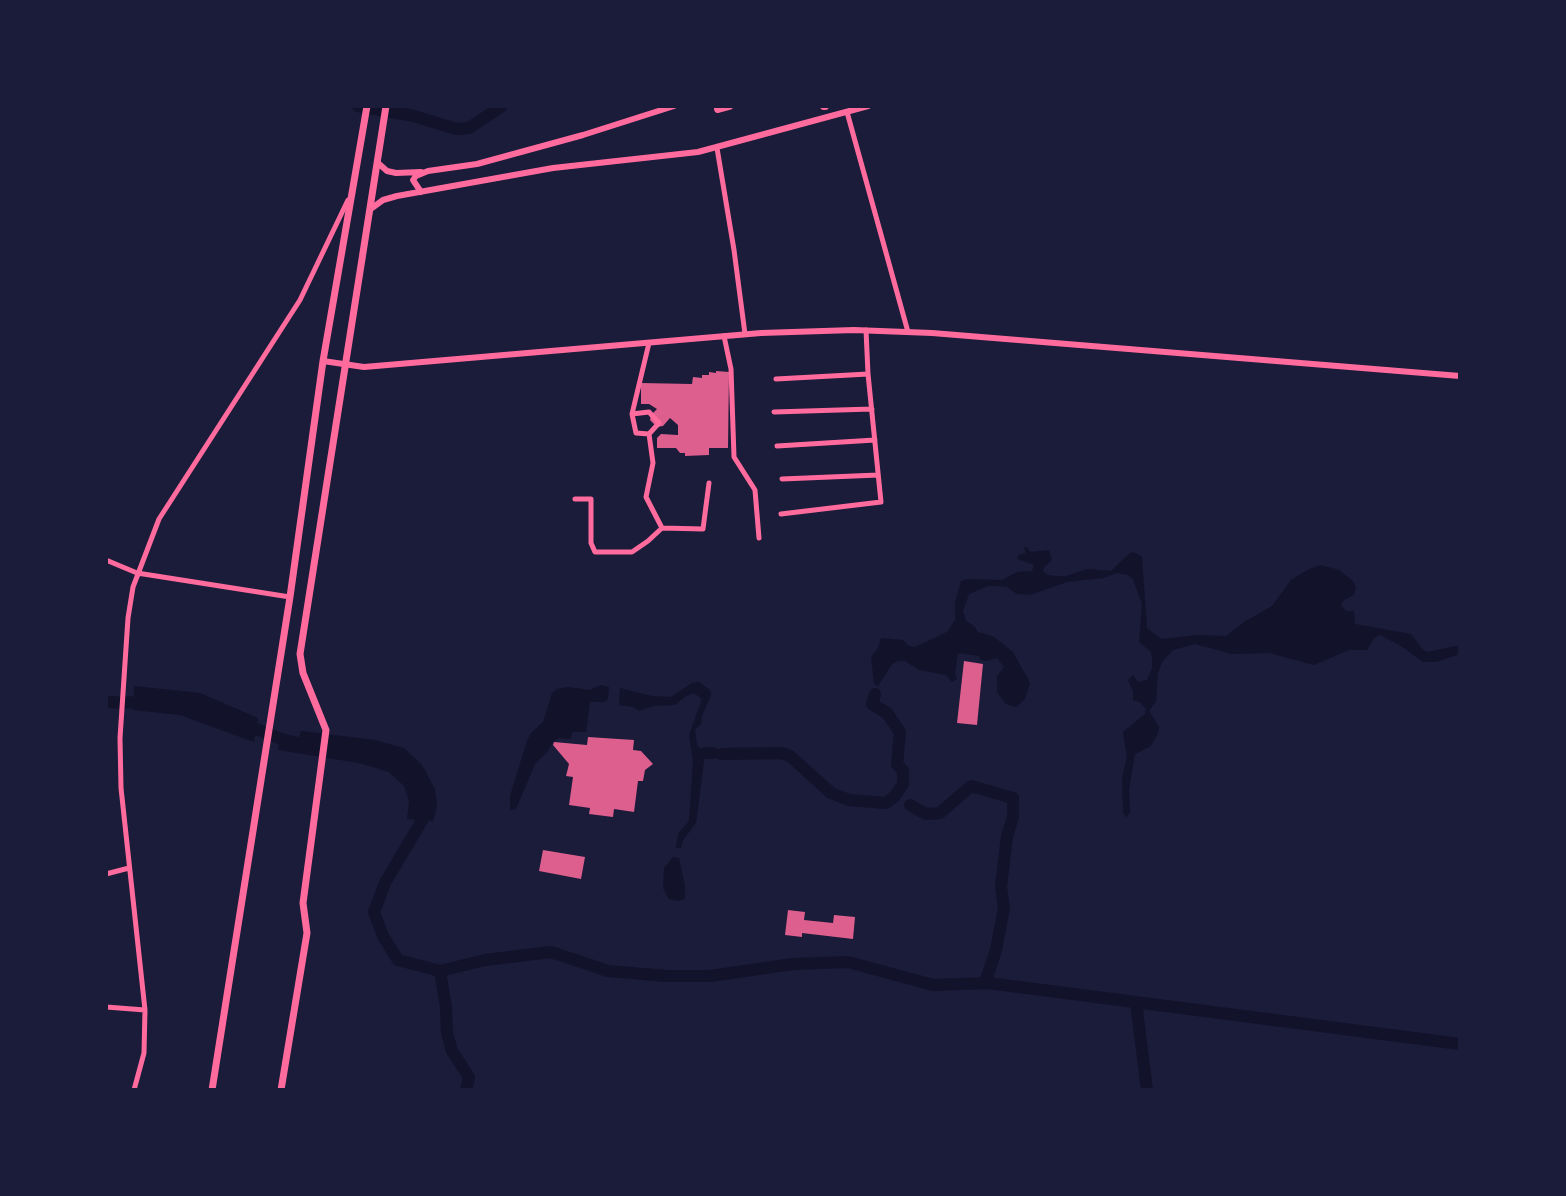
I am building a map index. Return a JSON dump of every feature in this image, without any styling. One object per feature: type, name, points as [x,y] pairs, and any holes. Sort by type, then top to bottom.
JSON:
[{"type":"highway","points":[[718,109],[729,106]]},
{"type":"main road","points":[[212,1090],[290,597],[323,361],[367,106]]},
{"type":"main road","points":[[281,1090],[307,933],[303,903],[326,730],[303,673],[300,654],[386,106]]},
{"type":"street","points":[[378,163],[387,171],[396,173],[477,164],[674,106]]},
{"type":"street","points":[[372,208],[383,200],[553,168],[680,155],[717,148],[868,106]]},
{"type":"street","points":[[847,112],[908,332]]},
{"type":"street","points":[[717,148],[745,334]]},
{"type":"street","points":[[421,192],[413,180],[428,171]]},
{"type":"street","points":[[134,1090],[144,1053],[145,1010],[121,788],[121,712],[128,618],[137,573],[171,498],[300,300],[353,188]]},
{"type":"street","points":[[781,514],[881,502],[866,330]]},
{"type":"street","points":[[323,361],[364,367],[745,334],[866,330],[1460,376]]},
{"type":"street","points":[[724,336],[731,369],[734,457],[755,490],[759,538]]},
{"type":"street","points":[[649,343],[632,414],[636,433],[649,434]]},
{"type":"street","points":[[776,379],[868,374]]},
{"type":"street","points":[[774,412],[872,409]]},
{"type":"street","points":[[632,414],[649,412],[659,423],[649,434]]},
{"type":"street","points":[[649,434],[653,463],[646,497],[662,528]]},
{"type":"street","points":[[777,446],[875,440]]},
{"type":"street","points":[[782,479],[878,475]]},
{"type":"street","points":[[575,499],[591,499],[591,543],[595,552],[632,552],[662,528],[703,529],[709,483]]},
{"type":"street","points":[[106,560],[137,573],[290,597]]},
{"type":"street","points":[[106,874],[129,868]]},
{"type":"street","points":[[106,1007],[145,1010]]},
{"type":"shaded area","points":[[1027,547],[1030,552],[1049,550],[1052,560],[1043,571],[1057,576],[1087,569],[1111,571],[1131,552],[1138,554],[1142,557],[1147,628],[1161,639],[1226,636],[1272,606],[1291,580],[1321,565],[1339,570],[1353,581],[1356,587],[1354,595],[1341,605],[1346,611],[1354,611],[1355,624],[1411,634],[1428,652],[1460,645],[1460,654],[1436,662],[1423,662],[1380,635],[1374,638],[1367,650],[1349,650],[1314,665],[1269,653],[1232,654],[1195,644],[1173,650],[1162,662],[1156,701],[1149,711],[1159,727],[1158,733],[1151,746],[1135,754],[1129,789],[1130,812],[1126,818],[1122,778],[1127,757],[1123,732],[1145,714],[1146,709],[1133,700],[1128,680],[1133,675],[1138,682],[1147,680],[1152,668],[1150,651],[1139,642],[1142,604],[1133,579],[1128,575],[1117,573],[1103,578],[1067,582],[1030,595],[1017,594],[1007,587],[997,586],[988,586],[969,594],[963,611],[966,621],[978,632],[994,637],[1013,652],[1028,679],[1030,684],[1025,699],[1016,707],[1006,704],[997,692],[997,676],[1004,667],[997,658],[985,661],[979,656],[958,653],[957,679],[952,682],[946,675],[919,670],[905,661],[898,661],[892,664],[878,686],[874,684],[871,657],[881,638],[903,640],[915,647],[947,632],[955,620],[955,603],[961,581],[1002,580],[1017,572],[1032,571],[1034,565],[1017,559],[1026,553],[1024,548]]},
{"type":"shaded area","points":[[699,682],[710,690],[711,695],[701,724],[695,730],[697,745],[705,753],[696,823],[683,840],[681,848],[676,848],[678,834],[689,821],[693,761],[689,735],[702,699],[694,693],[675,705],[654,706],[639,711],[619,705],[620,688],[671,697],[692,683]]},
{"type":"shaded area","points":[[601,685],[609,687],[608,699],[605,702],[590,702],[586,732],[573,732],[570,739],[559,738],[553,742],[535,764],[516,809],[510,810],[510,796],[527,741],[543,722],[552,693],[568,687],[590,690]]},
{"type":"shaded area","points":[[134,686],[200,693],[258,718],[254,742],[180,715],[133,710]]},
{"type":"shaded area","points":[[301,731],[375,740],[404,748],[422,765],[435,789],[437,806],[433,821],[407,819],[409,801],[404,786],[389,772],[359,763],[278,750],[281,733],[299,737]]},
{"type":"shaded area","points":[[673,857],[679,858],[685,885],[685,899],[678,901],[669,899],[663,888],[664,868]]},
{"type":"building","points":[[716,371],[729,372],[728,448],[709,448],[709,455],[685,456],[676,448],[657,448],[657,438],[661,434],[678,435],[678,425],[670,418],[663,426],[657,427],[650,420],[657,409],[641,404],[641,383],[692,384],[693,377],[702,378],[702,375]]},
{"type":"building","points":[[964,661],[983,664],[977,725],[957,723]]},
{"type":"building","points":[[588,737],[634,740],[633,750],[641,751],[653,764],[645,770],[643,781],[638,781],[634,812],[614,809],[613,817],[589,814],[590,808],[569,805],[573,777],[566,776],[569,764],[553,745],[554,742],[587,745]]},
{"type":"building","points":[[543,850],[585,857],[581,879],[539,871]]},
{"type":"building","points":[[788,910],[805,912],[804,920],[833,923],[834,915],[855,917],[853,939],[802,933],[802,937],[785,935]]},
{"type":"waterway","points":[[358,106],[414,116],[456,129],[469,128],[502,106]]},
{"type":"waterway","points":[[721,754],[781,753],[790,756],[831,793],[849,800],[886,803],[903,784],[903,771],[897,764],[900,732],[887,713],[872,704],[875,694]]},
{"type":"waterway","points":[[106,702],[150,703]]},
{"type":"waterway","points":[[241,723],[294,744]]},
{"type":"waterway","points":[[705,753],[713,753]]},
{"type":"waterway","points":[[910,805],[926,814],[940,813],[971,786],[1013,798],[1013,817],[1007,836],[1001,887],[1004,908],[996,950],[985,983]]},
{"type":"waterway","points":[[422,806],[424,817],[385,883],[374,912],[383,936],[398,960],[440,971],[485,960],[551,952],[608,971],[666,976],[710,976],[793,964],[848,962],[933,985],[988,983],[1460,1044]]},
{"type":"waterway","points":[[440,971],[447,1033],[452,1051],[469,1077],[466,1090]]},
{"type":"waterway","points":[[1136,1002],[1147,1090]]}]
